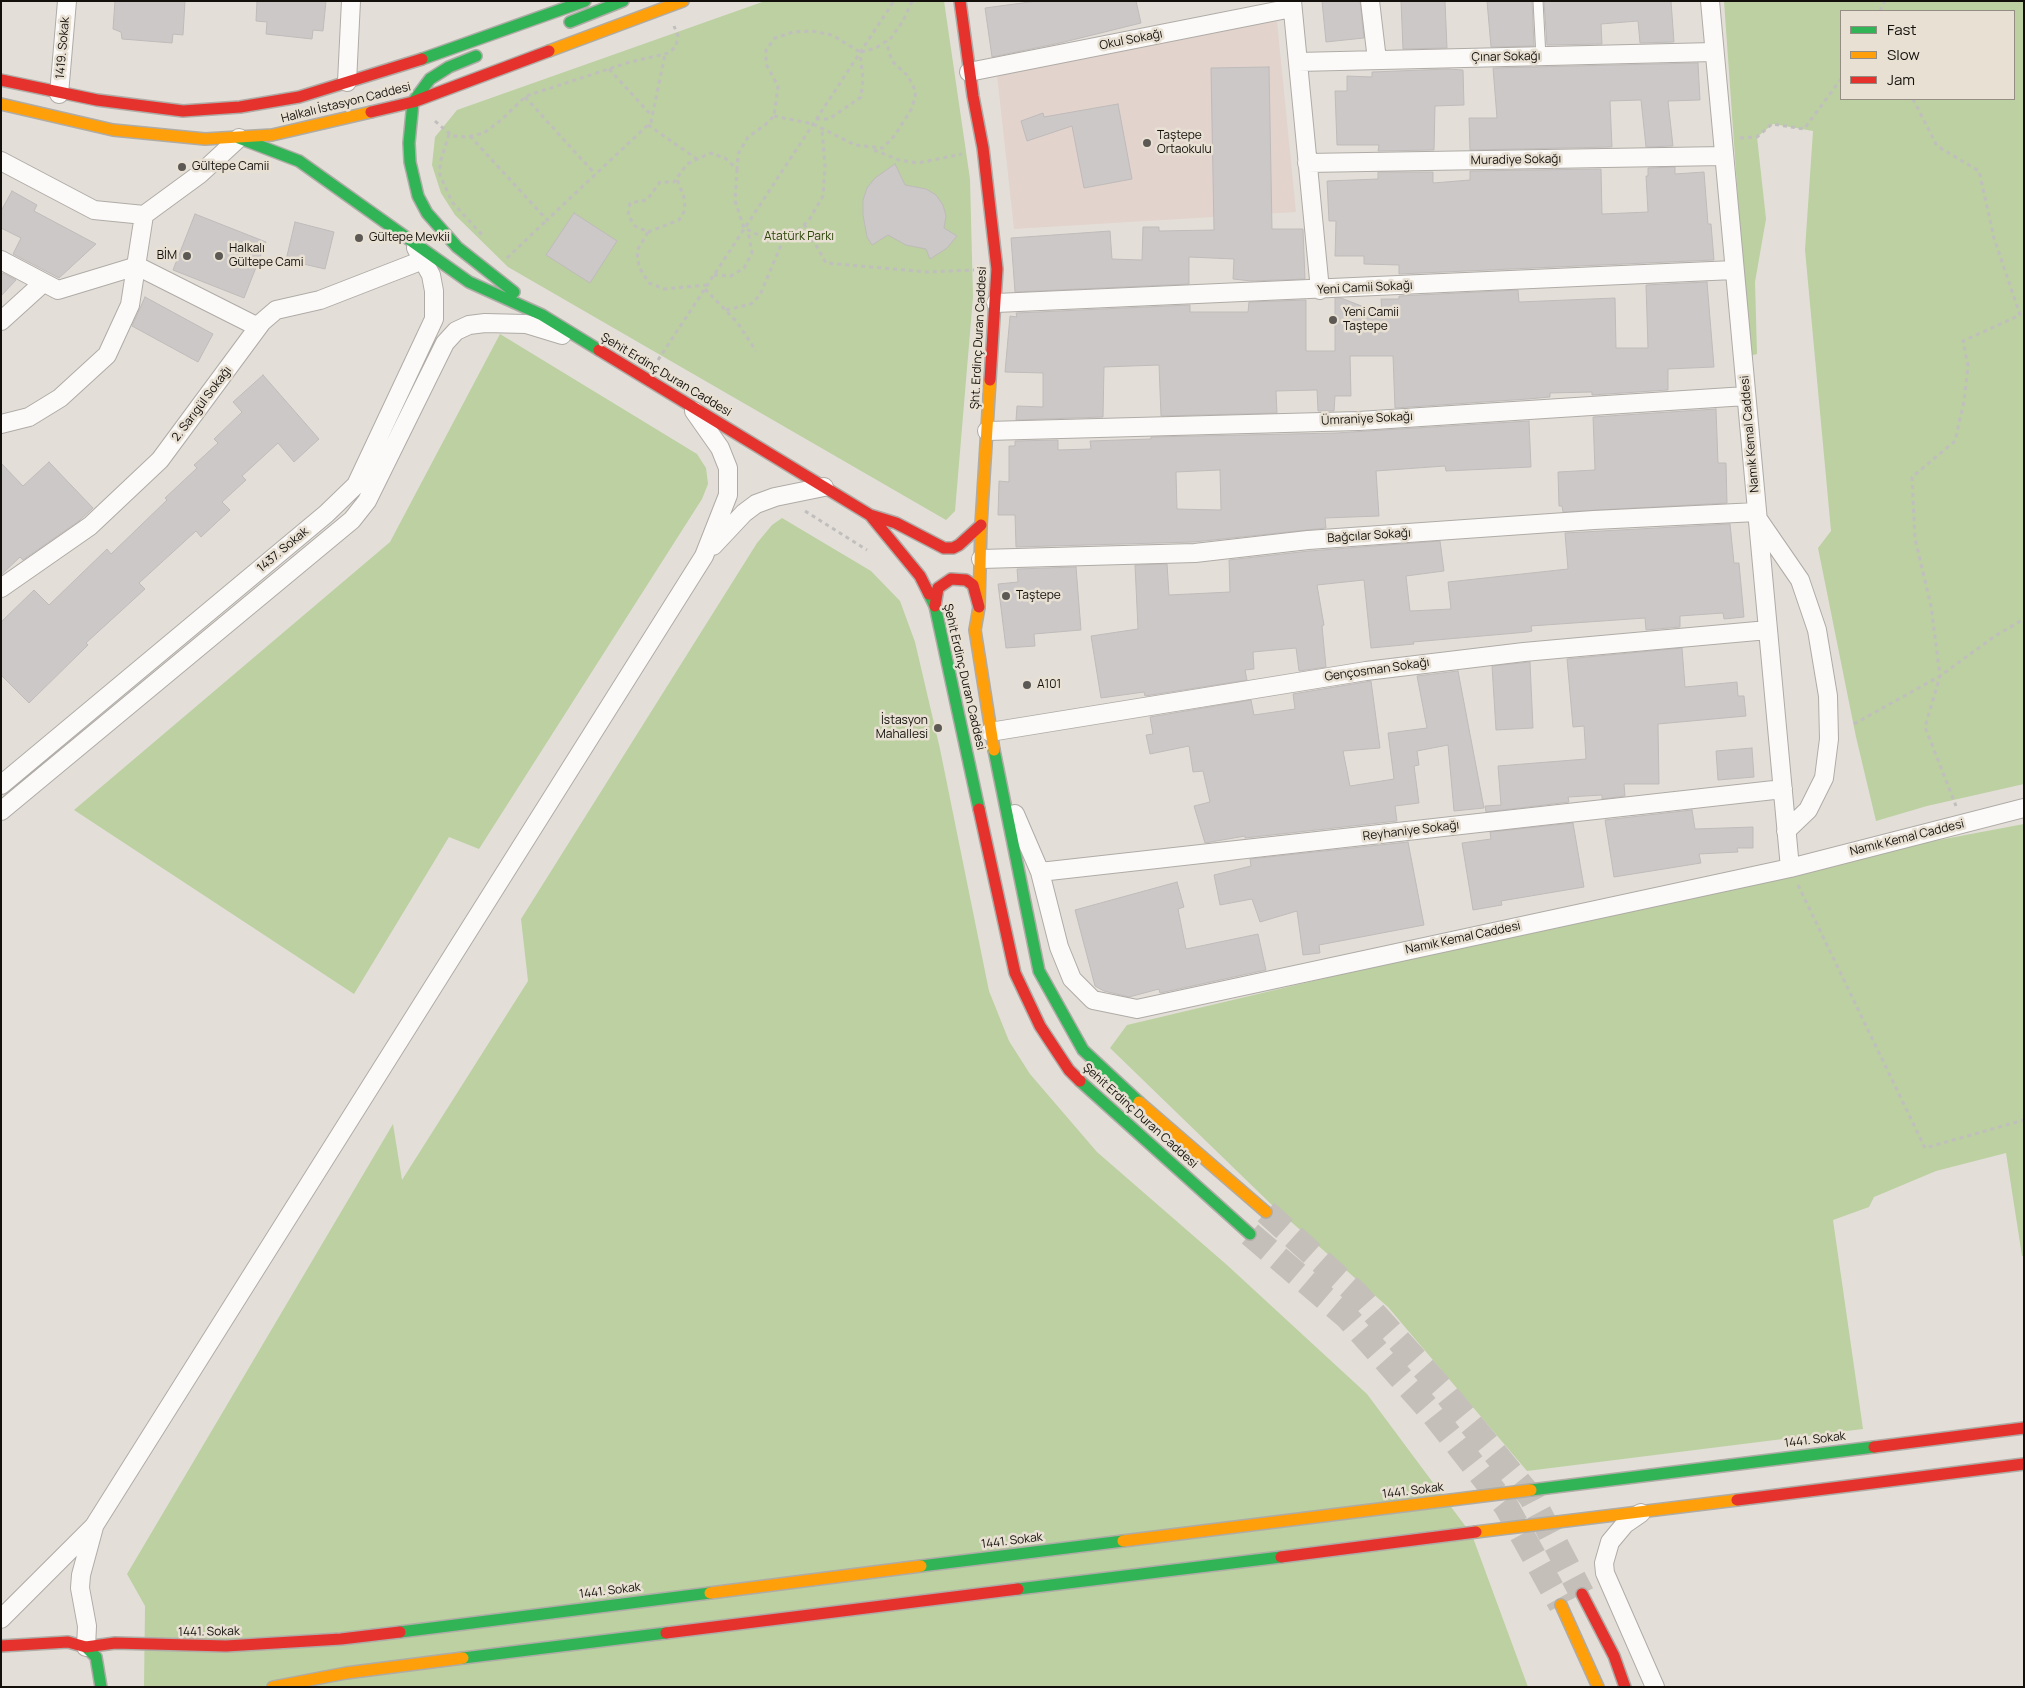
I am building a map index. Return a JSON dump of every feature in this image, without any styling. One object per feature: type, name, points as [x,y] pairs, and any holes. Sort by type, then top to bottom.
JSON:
[{"type":"main road","name":"Halkalı İstasyon Caddesi","points":[[1,80],[59,94],[183,111],[240,107],[299,97],[397,68],[585,1]]},
{"type":"main road","points":[[559,26],[624,1]]},
{"type":"main road","name":"Halkalı İstasyon Caddesi","points":[[1,104],[113,130],[205,139],[239,138],[292,131],[413,102],[683,1]]},
{"type":"main road","name":"Şht. Erdinç Duran Caddesi","points":[[960,1],[969,72],[983,148],[997,269],[981,525],[981,560]]},
{"type":"main road","points":[[489,52],[437,74],[430,79],[413,102],[409,143],[410,162],[418,196],[427,213],[458,247],[542,315]]},
{"type":"main road","name":"Şehit Erdinç Duran Caddesi","points":[[239,138],[299,161],[469,282],[542,315],[870,515],[920,576],[935,606],[1014,972],[1040,1026],[1069,1070],[1250,1234]]},
{"type":"main road","points":[[870,515],[896,523],[944,548],[953,548],[959,545],[969,538],[981,525]]},
{"type":"main road","name":"Şehit Erdinç Duran Caddesi","points":[[981,560],[979,607],[975,630],[990,732],[1039,971],[1083,1050],[1103,1071],[1266,1212]]},
{"type":"main road","points":[[935,606],[938,588],[951,579],[966,580],[973,585],[979,607]]},
{"type":"main road","name":"1441. Sokak","points":[[1,1646],[68,1642],[86,1646],[115,1643],[226,1646],[341,1639],[2024,1428]]},
{"type":"main road","points":[[273,1687],[346,1673],[2024,1464]]},
{"type":"main road","points":[[1582,1594],[1614,1656],[1626,1687]]},
{"type":"main road","points":[[1561,1605],[1598,1687]]},
{"type":"main road","points":[[86,1646],[96,1657],[101,1687]]},
{"type":"street","name":"1419. Sokak","points":[[59,94],[67,1]]},
{"type":"street","points":[[347,82],[351,1]]},
{"type":"street","points":[[1370,1],[1377,60]]},
{"type":"street","name":"Namık Kemal Caddesi","points":[[1710,1],[1790,868]]},
{"type":"street","points":[[1292,5],[1320,290]]},
{"type":"street","name":"Okul Sokağı","points":[[969,72],[1292,5]]},
{"type":"street","name":"Çınar Sokağı","points":[[1298,62],[1714,52]]},
{"type":"street","points":[[1,161],[94,210],[144,215],[200,174],[239,138]]},
{"type":"street","name":"Muradiye Sokağı","points":[[1308,163],[1724,156]]},
{"type":"street","points":[[1,424],[29,417],[60,398],[107,355],[130,305],[144,215]]},
{"type":"street","name":"1437. Sokak","points":[[1,784],[318,520],[356,486],[434,319],[434,292],[430,275],[410,239]]},
{"type":"street","points":[[1,260],[58,290],[137,266],[258,327]]},
{"type":"street","name":"2. Sarıgül Sokağı","points":[[1,588],[90,526],[160,460],[258,327],[276,310],[320,300],[423,260]]},
{"type":"street","name":"Yeni Camii Sokağı","points":[[996,304],[1734,270]]},
{"type":"street","points":[[1,321],[43,283]]},
{"type":"street","points":[[1,811],[352,520],[367,502],[445,344],[456,331],[469,325],[485,323],[526,324],[581,340]]},
{"type":"street","name":"Ümraniye Sokağı","points":[[987,431],[1358,420],[1746,396]]},
{"type":"street","points":[[1,1619],[94,1526],[704,556],[728,495],[728,468],[720,448],[689,403]]},
{"type":"street","points":[[704,556],[744,513],[756,504],[775,497],[824,487]]},
{"type":"street","points":[[1757,515],[1800,580],[1816,630],[1828,696],[1829,739],[1824,778],[1808,810],[1786,831]]},
{"type":"street","name":"Bağcılar Sokağı","points":[[981,560],[1195,553],[1308,540],[1594,520],[1757,515]]},
{"type":"street","name":"Gençosman Sokağı","points":[[990,732],[1366,671],[1524,652],[1768,630]]},
{"type":"street","points":[[999,777],[1040,872]]},
{"type":"street","name":"Reyhaniye Sokağı","points":[[1040,872],[1782,789]]},
{"type":"street","name":"Namık Kemal Caddesi","points":[[1040,872],[1059,947],[1072,979],[1093,1000],[1137,1009],[1790,868],[2024,808]]},
{"type":"street","points":[[1646,1511],[1630,1520],[1616,1533],[1606,1553],[1605,1574],[1655,1687]]},
{"type":"street","points":[[86,1646],[87,1626],[80,1588],[81,1575],[94,1526]]},
{"type":"lane","points":[[1538,1],[1541,56]]},
{"type":"path","points":[[646,378],[746,229],[894,1]]},
{"type":"path","points":[[714,274],[731,276],[744,268],[752,253],[746,229],[735,201],[738,154],[748,137],[774,116],[778,86],[766,64],[766,50],[775,38],[793,32],[812,31],[832,35],[860,52],[876,48],[886,41],[904,21],[912,1]]},
{"type":"path","points":[[436,122],[449,134],[470,136],[484,133],[525,98],[610,68],[665,54],[676,46],[678,36],[666,8]]},
{"type":"path","points":[[868,148],[883,148],[895,135],[912,108],[915,99],[914,86],[892,61],[886,41]]},
{"type":"path","points":[[816,119],[829,119],[861,98],[863,79],[860,52]]},
{"type":"path","points":[[501,257],[504,260],[648,125],[652,116],[665,54]]},
{"type":"path","points":[[610,68],[652,116]]},
{"type":"path","points":[[1739,138],[1757,137],[1772,124],[1804,129],[1840,80]]},
{"type":"path","points":[[525,98],[596,174]]},
{"type":"path","points":[[1914,100],[1938,146],[1980,171],[1994,238],[2020,315],[1963,341],[1968,366],[1964,400],[1955,440],[1912,477],[1915,539],[1931,606],[1940,676],[1925,727],[1956,806]]},
{"type":"path","points":[[774,116],[813,124],[855,145],[899,160],[918,163],[983,148]]},
{"type":"path","points":[[648,125],[697,159]]},
{"type":"path","points":[[746,229],[771,241],[791,237],[804,224],[823,196],[825,166],[822,129]]},
{"type":"path","points":[[449,134],[440,163],[440,175],[444,189],[452,202],[489,243]]},
{"type":"path","points":[[470,136],[547,220]]},
{"type":"path","points":[[648,232],[635,226],[631,220],[628,215],[630,203],[647,200],[660,182],[674,182],[687,164],[710,154],[725,158],[737,169]]},
{"type":"path","points":[[677,178],[684,197],[685,210],[679,220],[648,232],[637,251],[638,267],[649,283],[664,289],[706,287]]},
{"type":"path","points":[[804,224],[826,263],[928,272],[997,269]]},
{"type":"path","points":[[726,310],[751,304],[760,295],[784,238]]},
{"type":"path","points":[[706,287],[737,322],[756,351]]},
{"type":"path","points":[[800,511],[806,511],[871,553]]},
{"type":"path","points":[[1854,724],[1940,676],[1995,636],[2024,619]]},
{"type":"path","points":[[1790,868],[1925,1148],[2024,1120]]},
{"type":"shaded area","name":"Taştepe Ortaokulu","points":[[1277,21],[1296,212],[1014,229],[997,75]]},
{"type":"green space","name":"Atatürk Parkı","points":[[765,1],[944,1],[970,179],[973,297],[955,511],[946,520],[508,267],[455,215],[441,193],[432,165],[435,137],[457,110]]},
{"type":"green space","points":[[1724,1],[2024,1],[2024,784],[1927,806],[1876,821],[1856,737],[1818,548],[1831,531],[1805,250],[1813,131],[1773,124],[1757,137],[1766,219],[1755,282],[1757,354],[1749,356]]},
{"type":"green space","points":[[500,334],[697,454],[706,468],[708,484],[702,499],[479,849],[449,837],[354,994],[74,810],[390,542]]},
{"type":"green space","points":[[782,518],[871,571],[900,601],[915,642],[940,749],[989,991],[1009,1041],[1030,1074],[1097,1152],[1227,1265],[1367,1394],[1472,1535],[1528,1687],[144,1687],[145,1606],[127,1574],[393,1124],[402,1180],[528,981],[521,919],[757,543],[772,525]]},
{"type":"green space","points":[[2024,824],[2024,1256],[2022,1256],[2006,1153],[1936,1171],[1874,1197],[1869,1207],[1833,1220],[1863,1429],[1527,1471],[1388,1307],[1273,1206],[1110,1048],[1127,1025],[1790,868]]},
{"type":"building","points":[[115,1],[185,1],[183,35],[173,34],[172,43],[122,39],[121,32],[113,29]]},
{"type":"building","points":[[257,1],[326,1],[323,31],[313,30],[312,39],[266,34],[267,22],[256,21]]},
{"type":"building","points":[[1037,1],[1136,1],[1141,23],[992,57],[985,8]]},
{"type":"building","points":[[1322,1],[1360,1],[1364,38],[1326,42]]},
{"type":"building","points":[[1401,1],[1445,1],[1447,48],[1403,49]]},
{"type":"building","points":[[1487,1],[1532,1],[1534,46],[1491,47]]},
{"type":"building","points":[[1544,1],[1671,1],[1674,42],[1640,43],[1638,21],[1601,24],[1602,44],[1547,45]]},
{"type":"building","points":[[1698,63],[1700,100],[1668,101],[1673,146],[1646,147],[1641,100],[1610,101],[1612,147],[1470,150],[1469,118],[1497,118],[1493,68]]},
{"type":"building","points":[[1269,67],[1272,229],[1303,229],[1305,279],[1251,281],[1233,279],[1234,259],[1189,257],[1189,284],[1015,292],[1011,238],[1110,231],[1112,259],[1142,260],[1143,227],[1159,227],[1159,231],[1214,230],[1211,68]]},
{"type":"building","points":[[1463,70],[1464,105],[1435,106],[1434,150],[1378,151],[1379,145],[1337,145],[1335,91],[1347,91],[1347,76],[1372,77],[1372,72]]},
{"type":"building","points":[[1118,104],[1132,179],[1084,188],[1072,126],[1027,141],[1021,121],[1043,113],[1044,117]]},
{"type":"building","points":[[895,164],[905,185],[926,189],[936,195],[943,205],[946,216],[944,228],[957,236],[947,248],[930,259],[926,249],[906,245],[888,235],[872,245],[867,237],[863,215],[863,200],[867,188],[875,178]]},
{"type":"building","points":[[1675,167],[1675,174],[1704,172],[1708,224],[1711,224],[1714,260],[1399,274],[1399,265],[1364,264],[1364,256],[1335,256],[1336,221],[1329,221],[1327,181],[1378,179],[1378,172],[1433,172],[1433,183],[1470,180],[1470,171],[1601,169],[1602,214],[1648,212],[1646,176],[1648,176],[1648,168]]},
{"type":"building","points":[[12,191],[37,205],[34,211],[96,244],[59,278],[13,254],[21,238],[1,228],[1,211]]},
{"type":"building","points":[[574,213],[617,241],[590,283],[546,255]]},
{"type":"building","name":"Halkalı Gültepe Cami","points":[[195,214],[266,242],[244,298],[173,270]]},
{"type":"building","points":[[295,222],[334,232],[325,269],[286,260]]},
{"type":"building","points":[[3,273],[16,280],[1,296],[1,276]]},
{"type":"building","points":[[1707,282],[1714,367],[1668,369],[1668,390],[1592,395],[1592,392],[1550,393],[1550,397],[1395,408],[1393,356],[1350,356],[1351,396],[1335,396],[1334,411],[1318,411],[1317,390],[1276,391],[1277,413],[1161,416],[1159,365],[1104,367],[1103,417],[1016,420],[1017,406],[1043,407],[1043,373],[1005,372],[1010,316],[1017,317],[1016,313],[1190,305],[1190,312],[1248,312],[1249,302],[1306,300],[1306,351],[1335,351],[1335,298],[1341,298],[1382,314],[1381,299],[1399,299],[1399,296],[1518,290],[1519,302],[1615,298],[1616,348],[1648,348],[1646,285]]},
{"type":"building","points":[[145,297],[213,334],[198,362],[132,326]]},
{"type":"building","points":[[263,375],[319,439],[294,462],[278,443],[242,476],[246,480],[222,502],[230,510],[201,537],[196,531],[139,583],[145,589],[86,643],[88,645],[29,703],[1,675],[1,622],[34,590],[49,605],[107,549],[111,554],[197,468],[194,465],[218,443],[214,439],[242,412],[233,402]]},
{"type":"building","points":[[1716,409],[1718,463],[1726,463],[1727,503],[1563,512],[1562,506],[1559,506],[1558,472],[1595,470],[1593,417]]},
{"type":"building","points":[[1529,421],[1531,467],[1446,471],[1445,466],[1376,471],[1379,516],[1325,518],[1326,528],[1194,542],[1016,547],[1015,515],[998,515],[999,481],[1009,482],[1009,446],[1015,446],[1015,441],[1058,440],[1058,450],[1091,449],[1090,441],[1151,439],[1151,437],[1336,433]],"holes":[[[1220,470],[1221,510],[1177,509],[1176,472]]]},
{"type":"building","points":[[49,462],[93,508],[79,521],[23,560],[20,557],[1,575],[1,463],[23,486]]},
{"type":"building","points":[[1730,524],[1734,563],[1739,563],[1744,617],[1724,619],[1723,613],[1680,616],[1680,627],[1646,630],[1645,618],[1531,626],[1532,631],[1528,632],[1413,642],[1414,644],[1371,648],[1364,580],[1317,585],[1324,625],[1322,626],[1326,667],[1299,671],[1296,648],[1253,652],[1254,669],[1245,670],[1247,680],[1145,696],[1144,692],[1101,698],[1091,636],[1138,629],[1135,565],[1167,564],[1169,595],[1230,592],[1229,560],[1309,551],[1440,541],[1444,571],[1406,576],[1410,611],[1451,609],[1448,582],[1568,569],[1565,533]]},
{"type":"building","points":[[1076,567],[1081,630],[1034,634],[1035,646],[1006,648],[998,584],[1018,582],[1017,569]]},
{"type":"building","points":[[1682,648],[1685,687],[1737,682],[1738,696],[1744,696],[1746,716],[1658,724],[1659,784],[1624,784],[1625,796],[1602,799],[1602,795],[1568,797],[1569,802],[1486,812],[1485,806],[1501,805],[1498,766],[1586,759],[1584,726],[1573,727],[1567,659]]},
{"type":"building","points":[[1530,662],[1533,728],[1496,730],[1492,666]]},
{"type":"building","points":[[1458,671],[1484,808],[1454,811],[1448,745],[1417,751],[1419,765],[1414,766],[1419,803],[1395,806],[1397,821],[1245,838],[1245,836],[1205,843],[1194,806],[1210,802],[1203,771],[1193,772],[1189,746],[1150,754],[1146,735],[1153,734],[1150,717],[1251,700],[1254,715],[1295,709],[1293,694],[1371,681],[1380,748],[1343,751],[1350,786],[1394,779],[1388,733],[1427,728],[1417,676]]},
{"type":"building","points":[[1752,748],[1754,777],[1718,780],[1716,751]]},
{"type":"building","points":[[1692,810],[1695,829],[1753,827],[1753,848],[1737,848],[1738,852],[1699,854],[1701,863],[1614,877],[1605,820]]},
{"type":"building","points":[[1573,823],[1584,887],[1501,901],[1502,905],[1473,910],[1462,843],[1491,839],[1490,832]]},
{"type":"building","points":[[1408,842],[1424,925],[1319,945],[1320,953],[1303,955],[1297,911],[1260,922],[1252,899],[1220,905],[1214,875],[1251,866],[1250,859]]},
{"type":"building","points":[[1177,882],[1184,907],[1178,909],[1186,949],[1258,934],[1266,970],[1160,993],[1159,989],[1129,997],[1104,991],[1095,986],[1075,910]]},
{"type":"tunnel","points":[[1266,1212],[1357,1294],[1443,1390],[1531,1497],[1582,1594]]},
{"type":"tunnel","points":[[1250,1234],[1347,1317],[1433,1414],[1506,1506],[1561,1605]]},
{"type":"traffic: fast","points":[[422,59],[585,1]]},
{"type":"traffic: fast","points":[[570,22],[623,1]]},
{"type":"traffic: fast","points":[[476,56],[449,67],[430,79],[413,102],[409,143],[410,162],[418,196],[427,213],[457,247],[514,292]]},
{"type":"traffic: fast","points":[[239,138],[299,161],[469,282],[542,315],[599,350]]},
{"type":"traffic: fast","points":[[929,594],[935,606],[979,809]]},
{"type":"traffic: fast","points":[[994,750],[1039,971],[1083,1050],[1139,1102]]},
{"type":"traffic: fast","points":[[1080,1081],[1250,1234]]},
{"type":"traffic: fast","points":[[1531,1490],[1874,1447]]},
{"type":"traffic: fast","points":[[921,1566],[1123,1541]]},
{"type":"traffic: fast","points":[[1018,1589],[1281,1557]]},
{"type":"traffic: fast","points":[[400,1632],[710,1593]]},
{"type":"traffic: fast","points":[[463,1658],[666,1633]]},
{"type":"traffic: fast","points":[[86,1647],[96,1657],[101,1687]]},
{"type":"traffic: slow","points":[[549,51],[683,1]]},
{"type":"traffic: slow","points":[[1,104],[113,130],[205,139],[272,135],[371,112]]},
{"type":"traffic: slow","points":[[990,380],[981,525],[979,607],[975,630],[994,750]]},
{"type":"traffic: slow","points":[[1139,1102],[1266,1212]]},
{"type":"traffic: slow","points":[[1123,1541],[1531,1490]]},
{"type":"traffic: slow","points":[[1476,1532],[1737,1500]]},
{"type":"traffic: slow","points":[[710,1593],[921,1566]]},
{"type":"traffic: slow","points":[[1561,1605],[1598,1687]]},
{"type":"traffic: slow","points":[[273,1687],[346,1673],[463,1658]]},
{"type":"traffic: jam","points":[[960,1],[973,96],[983,148],[997,269],[990,380]]},
{"type":"traffic: jam","points":[[371,112],[413,102],[549,51]]},
{"type":"traffic: jam","points":[[1,80],[97,100],[183,111],[240,107],[299,97],[422,59]]},
{"type":"traffic: jam","points":[[599,350],[870,515],[920,576],[929,594]]},
{"type":"traffic: jam","points":[[870,515],[896,523],[944,548],[953,548],[959,545],[981,525]]},
{"type":"traffic: jam","points":[[935,606],[938,588],[951,579],[966,580],[973,585],[979,607]]},
{"type":"traffic: jam","points":[[979,809],[1015,973],[1040,1026],[1069,1070],[1080,1081]]},
{"type":"traffic: jam","points":[[1874,1447],[2024,1428]]},
{"type":"traffic: jam","points":[[1737,1500],[2024,1464]]},
{"type":"traffic: jam","points":[[1281,1557],[1476,1532]]},
{"type":"traffic: jam","points":[[666,1633],[1018,1589]]},
{"type":"traffic: jam","points":[[1582,1594],[1614,1656],[1625,1687]]},
{"type":"traffic: jam","points":[[1,1646],[68,1642],[86,1647],[115,1643],[226,1646],[341,1639],[400,1632]]},
{"type":"place","name":"Taştepe Ortaokulu","points":[[1147,143]]},
{"type":"place","name":"Gültepe Camii","points":[[182,167]]},
{"type":"place","name":"Gültepe Mevkii","points":[[359,238]]},
{"type":"place","name":"BİM","points":[[187,256]]},
{"type":"place","name":"Halkalı Gültepe Cami","points":[[219,256]]},
{"type":"place","name":"Yeni Camii Taştepe","points":[[1333,320]]},
{"type":"place","name":"Taştepe","points":[[1006,596]]},
{"type":"place","name":"A101","points":[[1027,685]]},
{"type":"place","name":"İstasyon Mahallesi","points":[[938,728]]}]
